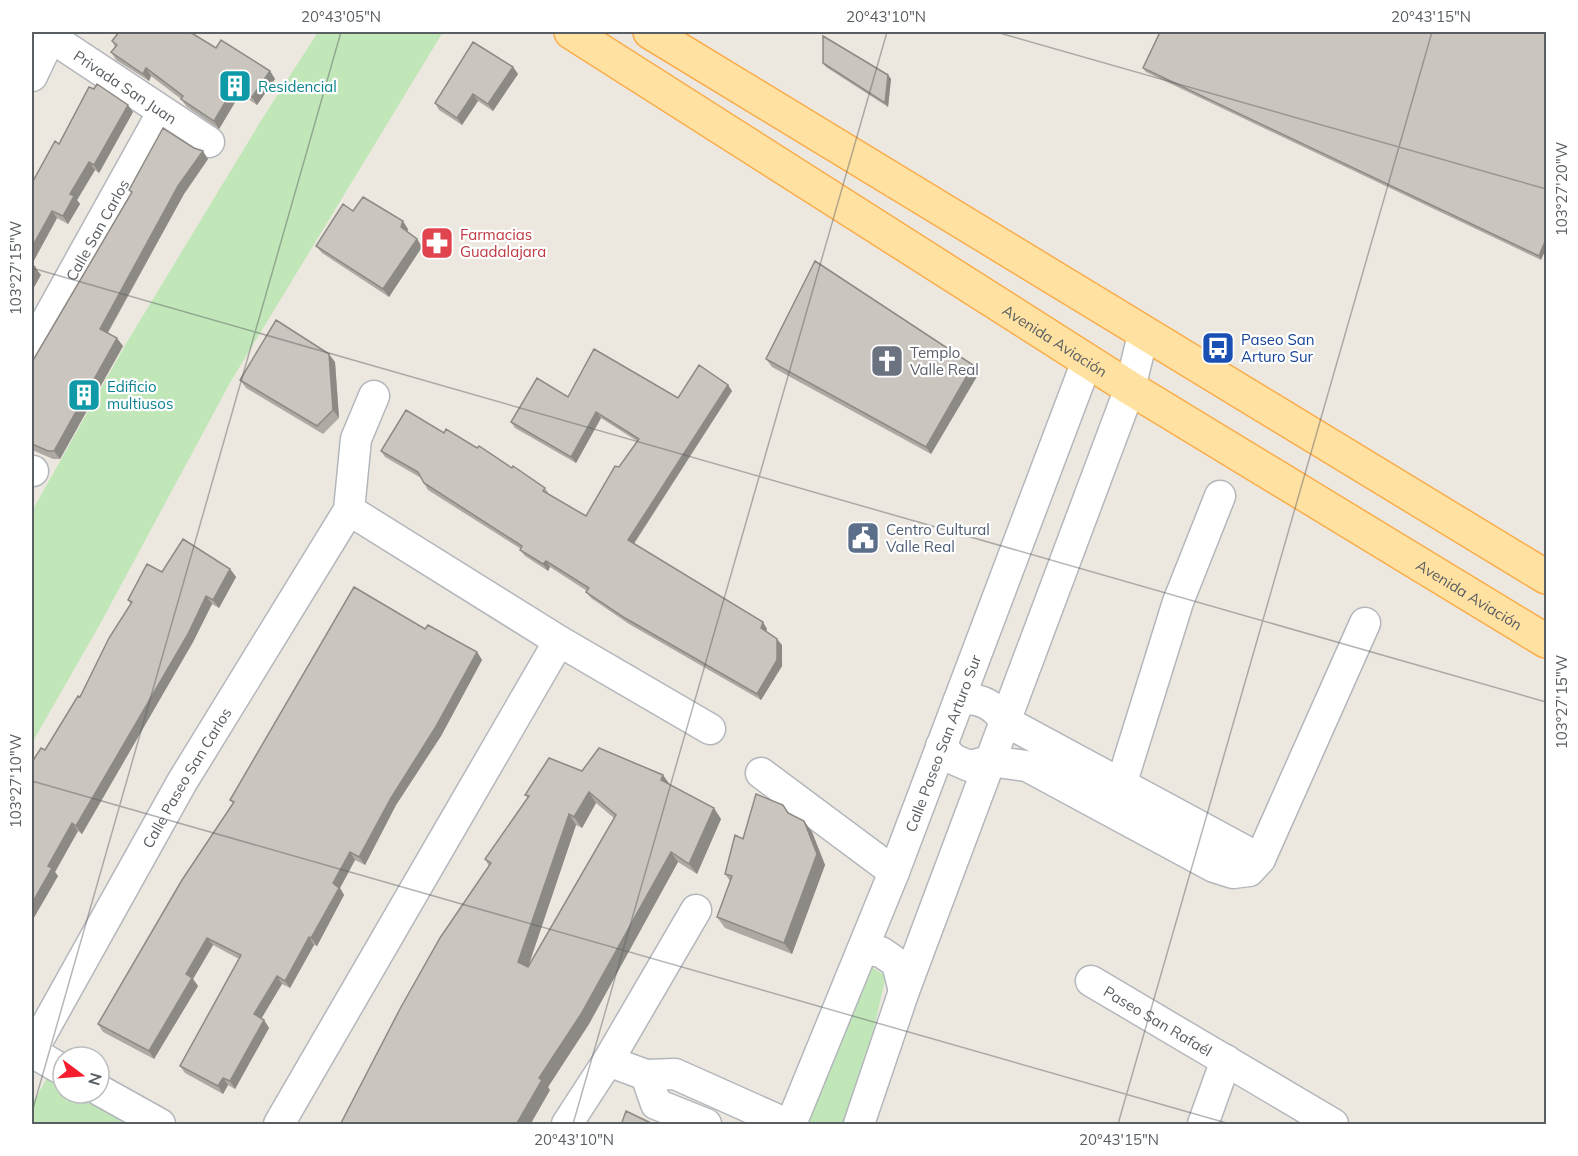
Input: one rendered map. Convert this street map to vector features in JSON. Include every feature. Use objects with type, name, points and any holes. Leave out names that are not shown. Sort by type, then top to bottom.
[{"type":"main road","name":"Avenida Aviación","points":[[570,32],[1130,388],[1546,641]]},
{"type":"main road","points":[[651,32],[1546,577]]},
{"type":"street","points":[[32,76],[49,33]]},
{"type":"street","name":"Privada San Juan","points":[[49,33],[162,113],[209,142]]},
{"type":"street","name":"Calle San Carlos","points":[[32,347],[162,113]]},
{"type":"street","points":[[859,1125],[904,991],[1130,388],[1144,331]]},
{"type":"street","name":"Calle Paseo San Arturo Sur","points":[[791,1125],[894,872],[1087,361]]},
{"type":"street","name":"Calle Paseo San Carlos","points":[[32,1052],[182,782],[349,510],[356,439],[374,396]]},
{"type":"street","points":[[1115,797],[1178,602],[1220,496]]},
{"type":"street","points":[[1035,500],[1082,517]]},
{"type":"street","points":[[349,510],[559,641],[710,729]]},
{"type":"street","points":[[958,700],[972,698],[997,710],[1005,721],[1214,867],[1233,873],[1249,871],[1260,859],[1365,623]]},
{"type":"street","points":[[279,1125],[559,641]]},
{"type":"street","points":[[941,746],[953,759],[969,766],[990,761],[1027,766],[1115,797]]},
{"type":"street","points":[[760,773],[894,872]]},
{"type":"street","points":[[567,1125],[608,1061],[696,910]]},
{"type":"street","points":[[863,949],[880,951],[897,963],[904,991]]},
{"type":"street","name":"Paseo San Rafaél","points":[[1091,981],[1334,1125]]},
{"type":"street","points":[[32,1052],[51,1063]]},
{"type":"street","points":[[1203,1125],[1226,1060]]},
{"type":"street","points":[[608,1061],[646,1075],[675,1074],[787,1125]]},
{"type":"street","points":[[646,1075],[656,1104],[706,1125]]},
{"type":"street","points":[[111,1097],[160,1125]]},
{"type":"green space","points":[[318,32],[443,32],[231,381],[99,626],[32,743],[32,511],[127,342],[262,119]]},
{"type":"green space","points":[[863,962],[886,976],[852,1124],[797,1124]]},
{"type":"green space","points":[[48,1076],[51,1077],[51,1105],[106,1105],[143,1124],[32,1124],[32,1105]]},
{"type":"building","points":[[119,32],[190,32],[216,48],[221,40],[270,71],[252,97],[235,86],[214,121],[181,99],[183,96],[146,68],[143,74],[111,52],[117,45],[112,41]]},
{"type":"building","points":[[1160,32],[1546,32],[1546,239],[1539,256],[1143,68]]},
{"type":"building","points":[[823,36],[888,75],[885,103],[823,63]]},
{"type":"building","points":[[473,42],[513,67],[488,104],[473,94],[457,118],[435,103]]},
{"type":"building","points":[[97,84],[128,105],[94,165],[89,162],[70,194],[74,196],[63,216],[52,211],[32,247],[32,183],[55,141],[59,144],[89,87],[94,89]]},
{"type":"building","points":[[163,128],[194,148],[203,151],[178,186],[100,329],[117,338],[54,451],[48,451],[32,444],[32,362],[132,192],[129,190]]},
{"type":"building","points":[[363,197],[403,221],[401,227],[417,239],[383,289],[316,246],[343,204],[353,211]]},
{"type":"building","points":[[815,261],[973,365],[926,447],[766,359]]},
{"type":"building","points":[[276,320],[329,354],[333,410],[317,426],[240,380]]},
{"type":"building","points":[[594,349],[678,398],[699,365],[728,385],[628,540],[763,622],[761,628],[777,639],[777,660],[757,694],[625,618],[586,592],[589,588],[546,561],[543,564],[520,550],[522,546],[424,483],[418,472],[381,451],[406,410],[444,433],[446,429],[477,448],[479,446],[512,468],[513,466],[545,488],[543,491],[586,516],[615,466],[619,467],[639,439],[596,412],[571,457],[511,422],[537,378],[568,397]]},
{"type":"building","points":[[183,539],[230,569],[213,600],[206,596],[188,634],[76,826],[72,823],[48,866],[52,868],[32,903],[32,762],[41,748],[45,750],[78,696],[80,697],[109,638],[132,602],[128,600],[147,564],[162,572]]},
{"type":"building","points":[[354,587],[425,629],[428,625],[477,652],[359,857],[350,852],[333,883],[339,888],[285,981],[277,976],[254,1014],[264,1020],[230,1081],[223,1078],[218,1086],[180,1066],[241,955],[207,938],[186,974],[192,978],[149,1051],[98,1024],[182,880],[234,802],[230,800]]},
{"type":"building","points":[[599,748],[663,775],[661,780],[714,808],[689,864],[671,852],[581,1014],[539,1078],[542,1080],[516,1125],[340,1125],[401,1007],[440,938],[491,863],[485,859],[529,796],[525,795],[549,758],[582,771]],"holes":[[[589,792],[616,815],[528,967],[518,962],[569,814],[574,817]]]},
{"type":"building","points":[[756,794],[783,805],[788,813],[804,821],[817,854],[784,943],[717,917],[732,876],[725,874],[735,835],[743,839]]},
{"type":"building","points":[[626,1111],[655,1125],[621,1125]]},
{"type":"place","name":"Residencial","points":[[235,86]]},
{"type":"place","name":"Farmacias Guadalajara","points":[[437,243]]},
{"type":"place","name":"Paseo San Arturo Sur","points":[[1218,348]]},
{"type":"place","name":"Templo Valle Real","points":[[887,361]]},
{"type":"place","name":"Edificio multiusos","points":[[84,395]]},
{"type":"place","name":"Centro Cultural Valle Real","points":[[863,538]]}]
